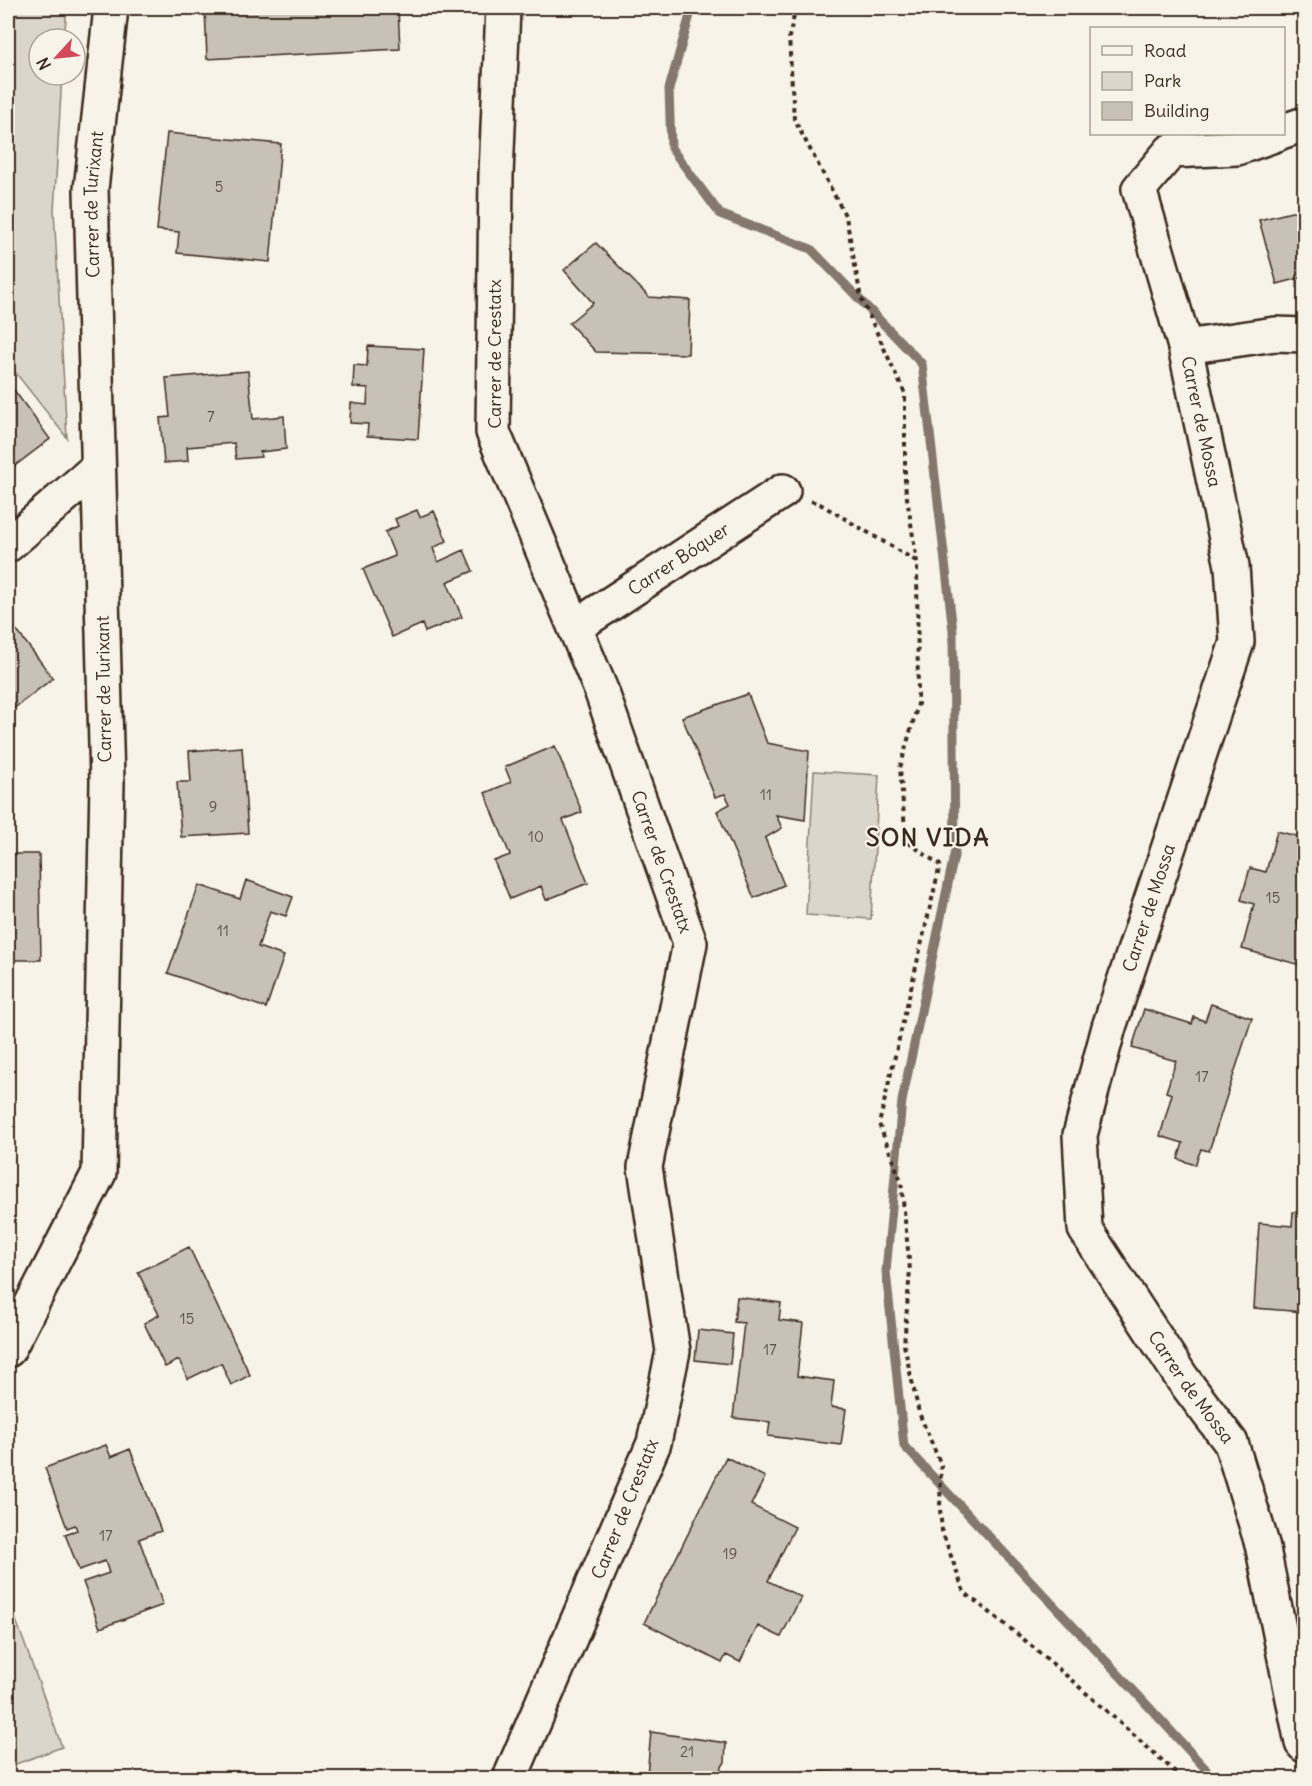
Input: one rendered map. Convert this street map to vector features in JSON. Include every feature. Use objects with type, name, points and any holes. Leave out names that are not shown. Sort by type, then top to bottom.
[{"type":"street","name":"Carrer de Turixant","points":[[8,1350],[99,1173],[107,782],[91,189],[111,8]]},
{"type":"street","name":"Carrer de Crestatx","points":[[503,8],[496,175],[493,432],[602,690],[690,943],[645,1167],[673,1351],[654,1443],[510,1779]]},
{"type":"street","points":[[1285,131],[1305,124]]},
{"type":"street","name":"Carrer de Mossa","points":[[1274,135],[1238,148],[1171,151],[1139,189],[1185,347],[1232,566],[1237,642],[1109,1028],[1080,1135],[1085,1229],[1182,1378],[1231,1443],[1262,1544],[1302,1743],[1305,1745]]},
{"type":"street","points":[[1185,347],[1275,334],[1305,335]]},
{"type":"street","points":[[8,545],[98,467]]},
{"type":"street","name":"Carrer Bóquer","points":[[575,627],[783,491]]},
{"type":"path","points":[[796,8],[789,37],[794,119],[846,216],[861,298],[905,394],[905,485],[917,562],[918,704],[900,768],[906,841],[940,865],[879,1124],[901,1182],[910,1270],[904,1345],[919,1413],[940,1464],[942,1531],[964,1592],[1021,1636],[1128,1728],[1182,1779]]},
{"type":"path","points":[[820,504],[917,562]]},
{"type":"green space","points":[[8,8],[67,8],[65,27],[27,27],[27,87],[61,87],[54,211],[67,438],[8,363]]},
{"type":"green space","points":[[814,771],[879,775],[871,919],[806,915]]},
{"type":"green space","points":[[8,1598],[62,1747],[8,1767]]},
{"type":"building","points":[[205,8],[398,8],[400,49],[207,59]]},
{"type":"building","points":[[167,133],[281,144],[270,262],[177,253],[179,232],[157,230]]},
{"type":"building","points":[[1304,209],[1304,277],[1277,284],[1259,220]]},
{"type":"building","points":[[596,243],[649,297],[690,300],[688,354],[596,352],[569,323],[593,303],[564,270]]},
{"type":"building","points":[[368,346],[424,349],[418,439],[367,436],[368,424],[350,423],[351,403],[367,405],[368,388],[353,387],[354,365],[367,366]]},
{"type":"building","points":[[248,371],[253,419],[284,416],[286,449],[260,452],[261,457],[236,459],[234,443],[187,447],[188,461],[164,463],[160,418],[170,417],[166,378]]},
{"type":"building","points":[[8,382],[50,439],[8,471]]},
{"type":"building","points":[[417,510],[420,517],[434,511],[447,541],[433,548],[438,562],[464,550],[473,571],[447,582],[462,617],[425,632],[422,624],[392,637],[363,569],[395,556],[385,532],[398,526],[395,519]]},
{"type":"building","points":[[14,627],[53,678],[8,713],[8,631]]},
{"type":"building","points":[[748,694],[767,743],[809,751],[805,820],[776,815],[782,828],[765,838],[784,885],[754,898],[717,811],[730,804],[725,794],[715,797],[682,717]]},
{"type":"building","points":[[555,746],[582,812],[563,820],[588,883],[546,900],[541,886],[510,899],[494,861],[510,855],[485,793],[511,782],[505,767]]},
{"type":"building","points":[[242,747],[248,833],[181,837],[177,782],[191,782],[189,751]]},
{"type":"building","points":[[1277,831],[1304,838],[1304,895],[1297,923],[1304,925],[1304,966],[1242,949],[1254,904],[1241,900],[1250,868],[1266,872]]},
{"type":"building","points":[[8,854],[39,854],[41,960],[8,960]]},
{"type":"building","points":[[246,880],[293,897],[286,916],[270,911],[258,947],[284,956],[266,1008],[168,973],[199,885],[240,899]]},
{"type":"building","points":[[1211,1004],[1252,1018],[1209,1151],[1201,1149],[1195,1165],[1178,1159],[1183,1143],[1160,1136],[1172,1094],[1166,1092],[1176,1061],[1132,1048],[1144,1009],[1192,1024],[1194,1017],[1205,1021]]},
{"type":"building","points":[[1293,1212],[1304,1212],[1304,1312],[1254,1308],[1259,1223],[1292,1226]]},
{"type":"building","points":[[189,1247],[250,1375],[231,1385],[221,1363],[188,1379],[179,1360],[165,1367],[144,1323],[159,1315],[138,1272]]},
{"type":"building","points":[[737,1297],[781,1303],[779,1320],[803,1323],[797,1376],[834,1381],[831,1407],[846,1409],[841,1445],[768,1436],[770,1422],[733,1418],[744,1323],[734,1322]]},
{"type":"building","points":[[698,1330],[733,1334],[730,1364],[695,1360]]},
{"type":"building","points":[[106,1445],[111,1457],[130,1449],[161,1531],[139,1539],[163,1605],[100,1628],[83,1582],[109,1573],[105,1561],[79,1570],[65,1534],[77,1530],[75,1525],[67,1528],[45,1468]]},
{"type":"building","points":[[726,1457],[765,1477],[751,1505],[795,1527],[768,1581],[801,1597],[781,1637],[758,1626],[740,1662],[726,1655],[722,1663],[644,1623]]},
{"type":"building","points":[[651,1732],[726,1743],[725,1762],[715,1778],[601,1778],[602,1771],[647,1775]]},
{"type":"building","points":[[803,1771],[876,1775],[876,1778],[802,1778]]},
{"type":"waterway","points":[[692,8],[669,89],[671,148],[720,214],[811,249],[922,364],[953,631],[955,851],[902,1101],[886,1271],[904,1446],[1214,1778]]},
{"type":"district","name":"SON VIDA","points":[[928,838]]}]
